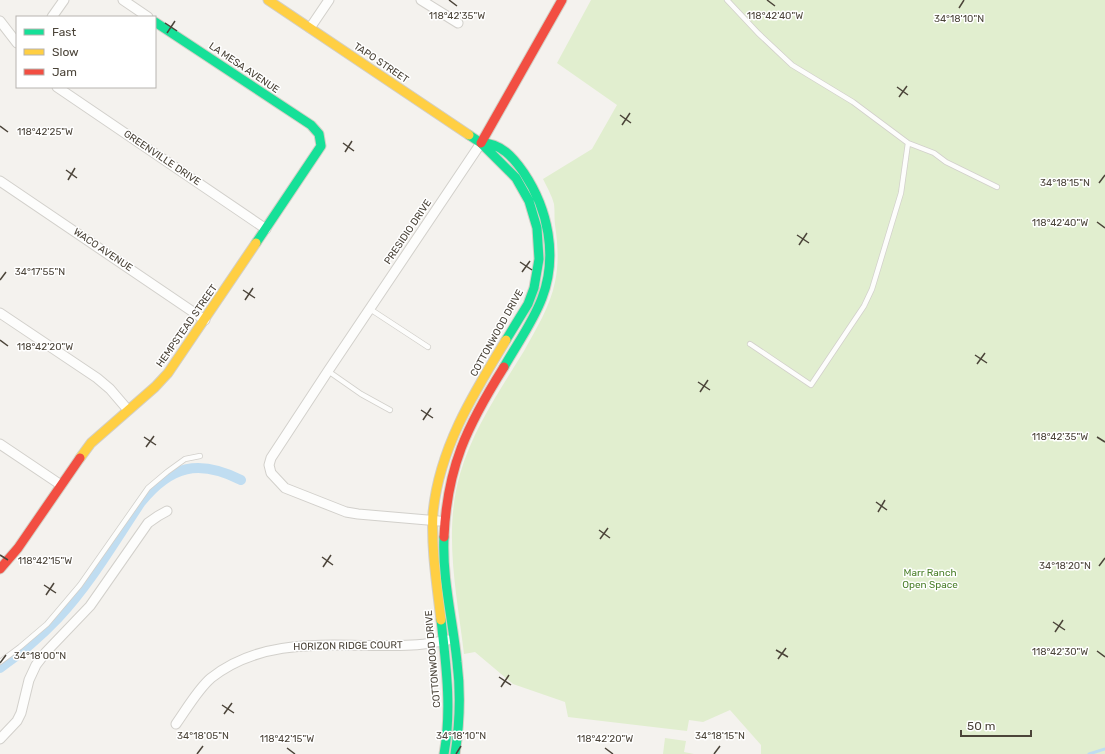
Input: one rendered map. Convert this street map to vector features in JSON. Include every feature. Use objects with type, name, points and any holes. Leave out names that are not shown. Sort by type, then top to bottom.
[{"type":"street","points":[[53,16],[64,0]]},
{"type":"street","points":[[123,0],[147,16]]},
{"type":"street","name":"TAPO STREET","points":[[268,0],[482,143]]},
{"type":"street","points":[[310,28],[329,0]]},
{"type":"street","points":[[421,0],[458,23]]},
{"type":"street","name":"PRESIDIO DRIVE","points":[[433,521],[346,512],[285,488],[271,473],[269,465],[271,458],[328,370],[482,143],[562,0]]},
{"type":"street","points":[[0,21],[16,42]]},
{"type":"street","name":"LA MESA AVENUE","points":[[156,23],[311,125],[319,134]]},
{"type":"street","name":"GREENVILLE DRIVE","points":[[58,88],[266,229]]},
{"type":"street","name":"HEMPSTEAD STREET","points":[[0,569],[18,548],[91,443],[155,387],[168,373],[318,152],[321,146],[319,134]]},
{"type":"street","points":[[455,754],[460,724],[459,675],[445,559],[445,521],[452,474],[463,442],[473,420],[536,312],[544,295],[550,262],[550,246],[545,217],[540,200],[532,184],[515,162],[502,149],[494,144],[482,143]]},
{"type":"street","name":"COTTONWOOD DRIVE","points":[[444,754],[448,726],[449,692],[434,549],[433,521],[435,496],[453,435],[463,414],[531,296],[538,273],[539,244],[533,212],[516,178],[497,159],[488,153],[482,143]]},
{"type":"street","name":"WACO AVENUE","points":[[0,181],[205,320]]},
{"type":"street","points":[[0,313],[96,378],[110,389],[128,410]]},
{"type":"street","points":[[0,444],[61,485]]},
{"type":"street","points":[[0,739],[19,717],[29,680],[46,652],[90,606],[148,523],[167,512]]},
{"type":"street","points":[[433,521],[445,521]]},
{"type":"street","name":"HORIZON RIDGE COURT","points":[[176,724],[202,688],[212,677],[257,653],[282,647],[308,645],[411,645],[454,639]]},
{"type":"lane","points":[[727,0],[758,33],[792,65],[853,102],[908,143],[934,154],[946,162],[997,186]]},
{"type":"lane","points":[[750,344],[811,385],[868,298],[901,193],[908,143]]},
{"type":"lane","points":[[370,309],[428,347]]},
{"type":"lane","points":[[328,370],[361,394],[390,410]]},
{"type":"lane","points":[[0,662],[47,624],[80,585],[148,488],[185,459],[200,456]]},
{"type":"green space","name":"Marr Ranch Open Space","points":[[591,0],[1105,0],[1105,754],[761,754],[761,745],[730,710],[703,722],[689,720],[687,731],[568,717],[565,702],[513,684],[475,652],[464,654],[455,586],[452,541],[452,519],[460,474],[472,441],[497,395],[538,326],[553,291],[558,261],[554,204],[543,179],[592,149],[617,105],[557,63]]},
{"type":"green space","points":[[665,738],[686,741],[684,752],[694,754],[663,754]]},
{"type":"waterway","points":[[0,668],[23,651],[70,605],[102,562],[141,502],[163,480],[186,469],[199,468],[212,469],[226,473],[241,480]]},
{"type":"waterway","points":[[1089,754],[1105,749]]},
{"type":"traffic: fast","points":[[156,23],[311,125],[319,134],[321,146],[256,243]]},
{"type":"traffic: fast","points":[[469,135],[481,143],[516,178],[529,201],[537,228],[539,259],[534,288],[528,304],[506,340]]},
{"type":"traffic: fast","points":[[481,143],[495,145],[506,152],[524,173],[539,202],[548,233],[550,249],[547,282],[542,298],[504,367]]},
{"type":"traffic: fast","points":[[444,537],[446,584],[459,685],[459,719],[455,754]]},
{"type":"traffic: fast","points":[[441,620],[448,704],[448,721],[444,754]]},
{"type":"traffic: slow","points":[[268,0],[469,135]]},
{"type":"traffic: slow","points":[[80,458],[91,443],[155,387],[168,373],[256,243]]},
{"type":"traffic: slow","points":[[441,620],[435,567],[433,513],[442,467],[459,423],[506,340]]},
{"type":"traffic: jam","points":[[481,143],[562,0]]},
{"type":"traffic: jam","points":[[444,537],[449,489],[461,448],[479,409],[504,367]]},
{"type":"traffic: jam","points":[[0,569],[18,548],[80,458]]}]
